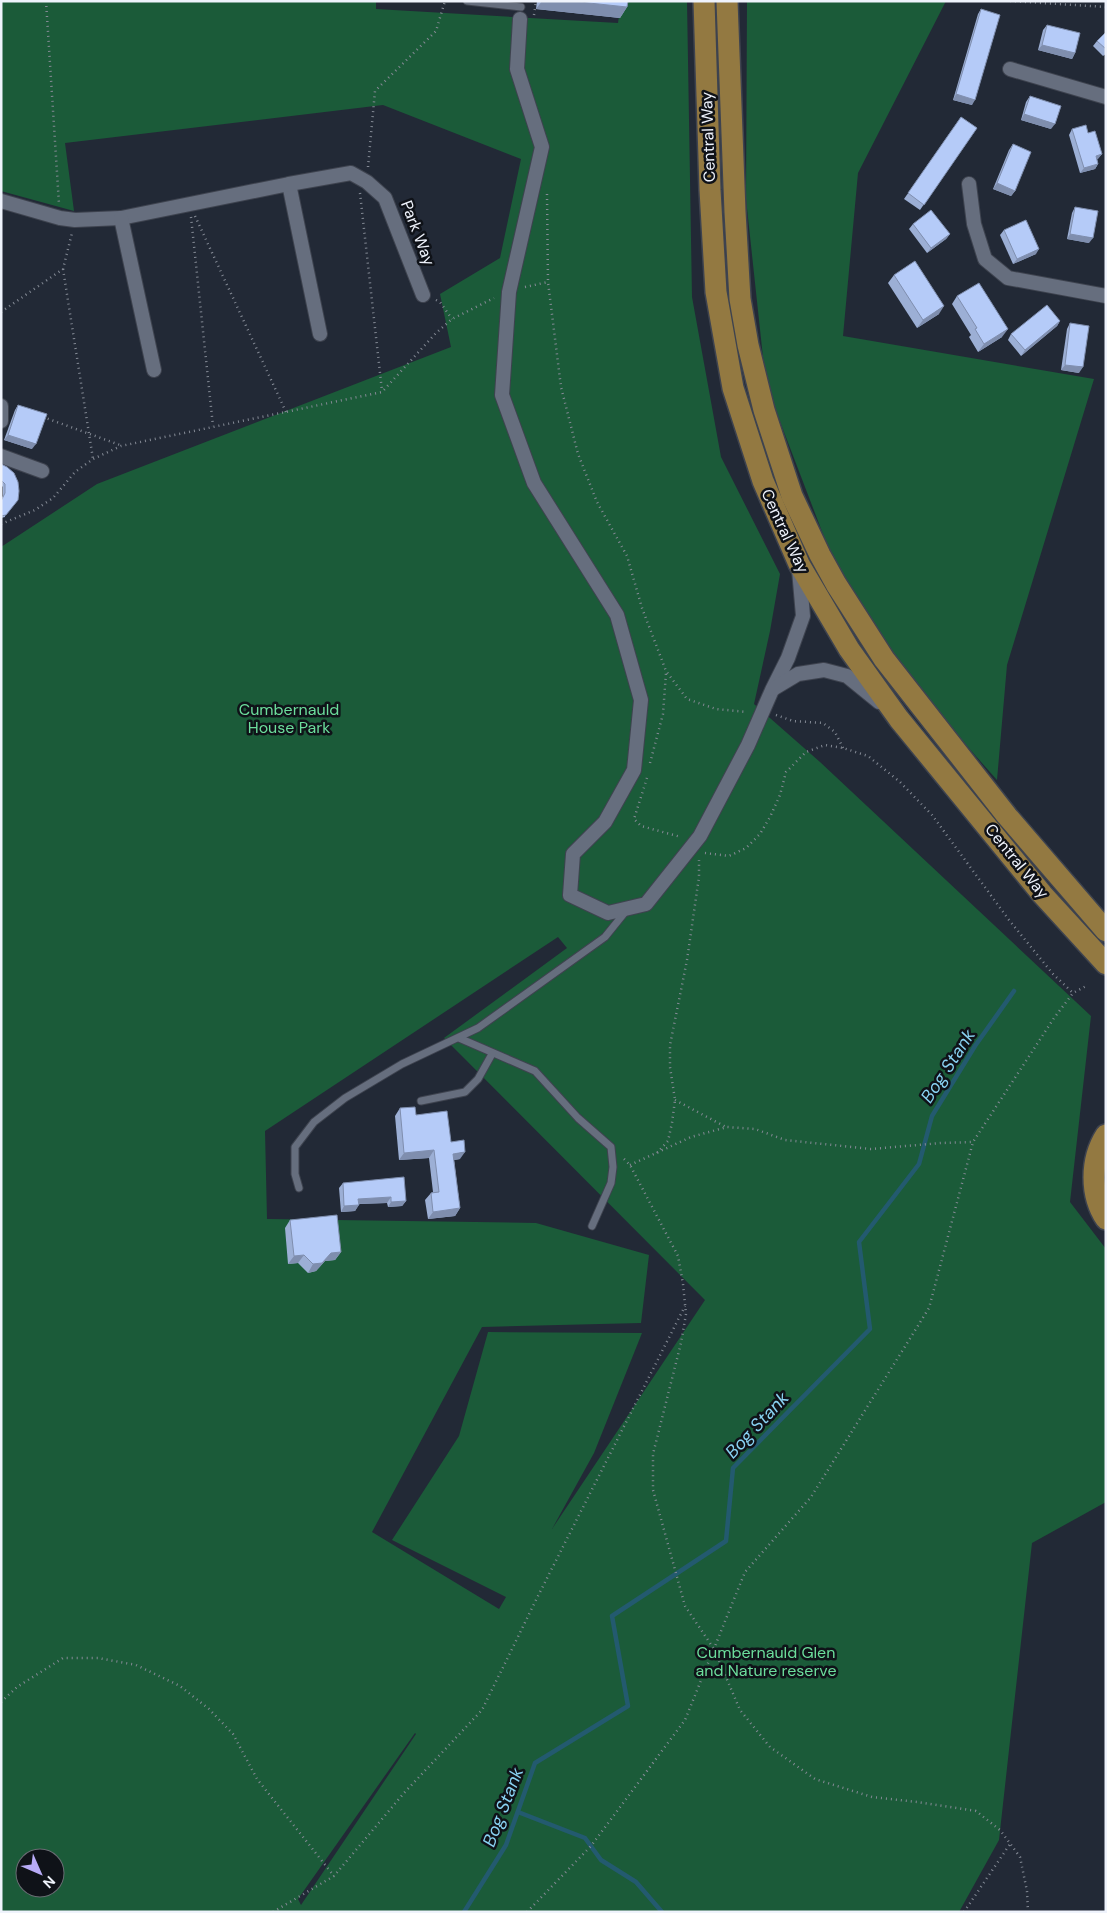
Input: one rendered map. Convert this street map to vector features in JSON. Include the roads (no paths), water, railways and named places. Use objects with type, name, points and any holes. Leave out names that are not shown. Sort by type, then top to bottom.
[{"type":"main road","name":"Central Way","points":[[704,1],[714,264],[725,349],[733,388],[757,465],[799,564],[849,649],[899,719],[1042,894],[1106,964]]},
{"type":"main road","name":"Central Way","points":[[727,1],[740,299],[748,345],[764,410],[792,496],[836,584],[884,659],[1007,816],[1106,931]]},
{"type":"main road","points":[[1042,894],[1097,983]]},
{"type":"main road","points":[[1106,1135],[1098,1151],[1094,1170],[1098,1203],[1106,1219]]},
{"type":"street","points":[[524,12],[517,69],[542,147],[509,292],[502,395],[534,483],[617,615],[641,700],[634,770],[605,822],[573,854],[570,894],[608,913],[646,904],[697,841],[748,745],[788,658],[803,616],[799,564]]},
{"type":"street","points":[[1010,69],[1106,97]]},
{"type":"street","name":"Park Way","points":[[1,201],[60,218],[75,220],[122,218],[190,203],[350,173],[367,182],[385,198],[423,295]]},
{"type":"street","points":[[289,184],[320,334]]},
{"type":"street","points":[[969,184],[974,224],[985,259],[1008,278],[1106,296]]},
{"type":"street","points":[[122,218],[154,370]]},
{"type":"street","points":[[1,406],[1,421]]},
{"type":"street","points":[[1,456],[42,471]]},
{"type":"street","points":[[772,690],[798,674],[824,670],[847,676],[899,719]]},
{"type":"lane","points":[[468,1],[524,12]]},
{"type":"lane","points":[[299,1188],[295,1174],[295,1147],[314,1122],[346,1098],[402,1064],[478,1028],[604,937],[628,908]]},
{"type":"lane","points":[[459,1038],[492,1054],[535,1071],[578,1118],[611,1147],[613,1167],[611,1183],[592,1226]]},
{"type":"lane","points":[[421,1101],[465,1092],[478,1079],[492,1054]]},
{"type":"waterway","name":"Bog Stank","points":[[464,1912],[506,1845],[535,1763],[628,1706],[612,1616],[726,1541],[733,1468],[870,1329],[859,1242],[919,1164],[932,1116],[975,1046],[1014,991]]},
{"type":"waterway","points":[[518,1812],[585,1838],[601,1860],[636,1882],[662,1912]]},
{"type":"park label","name":"Cumbernauld House Park","points":[[289,718]]},
{"type":"park label","name":"Cumbernauld Glen and Nature reserve","points":[[766,1661]]}]
